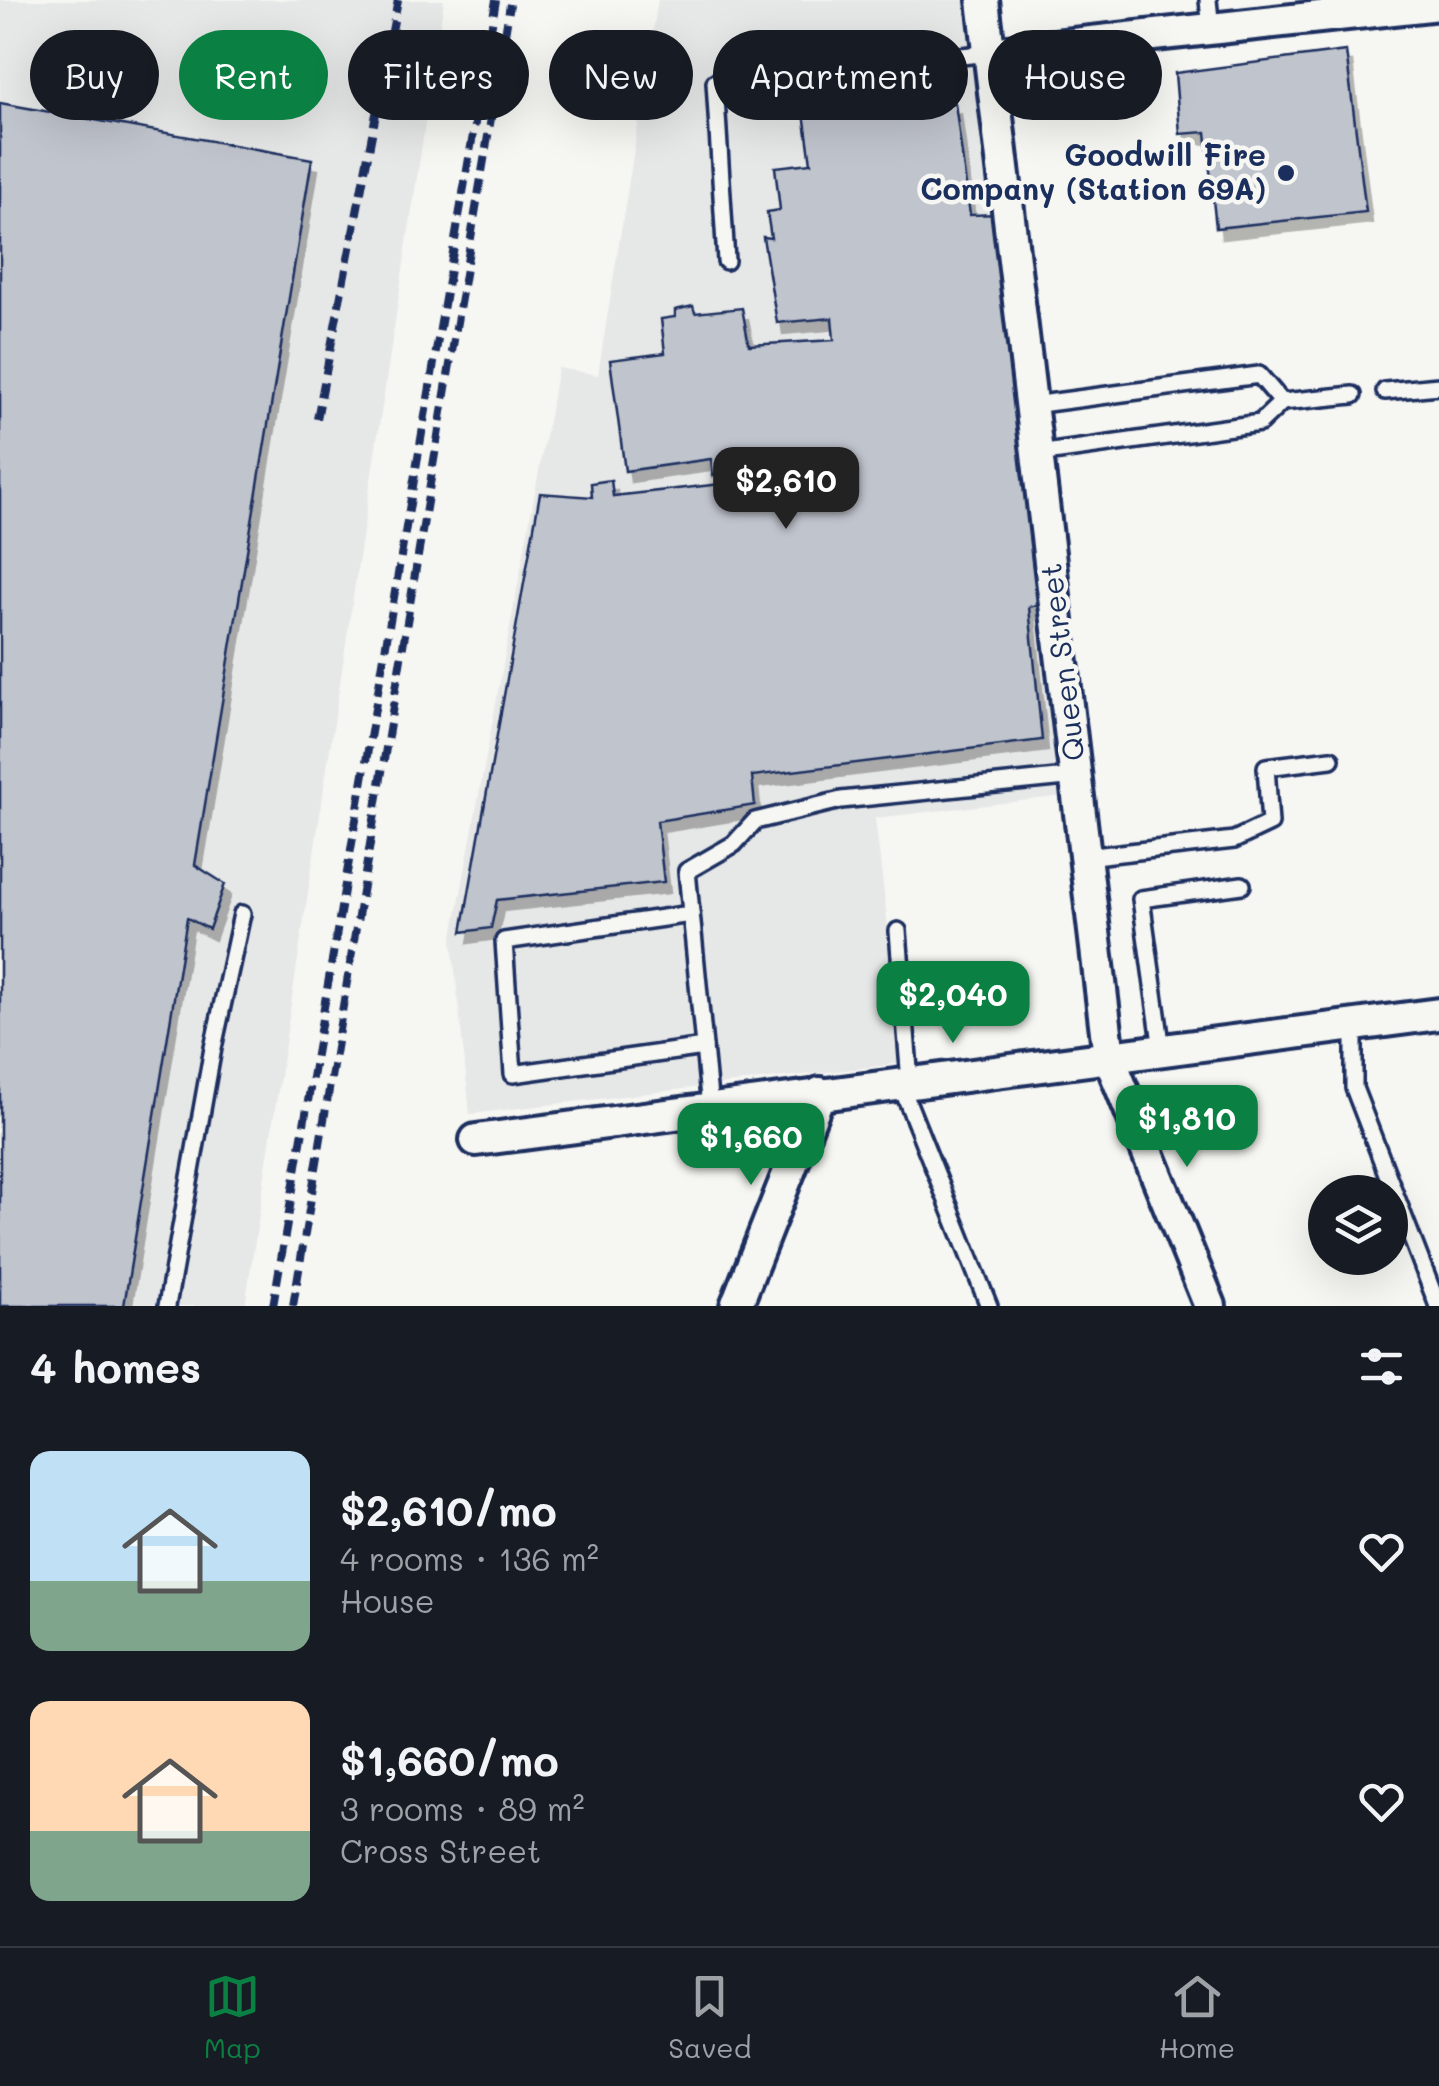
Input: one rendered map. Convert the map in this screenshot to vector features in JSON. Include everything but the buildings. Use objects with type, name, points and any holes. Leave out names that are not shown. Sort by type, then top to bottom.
[{"type":"street","name":"Queen Street","points":[[983,0],[988,38]]},
{"type":"street","points":[[1120,30],[1210,14],[1439,4]]},
{"type":"street","name":"Queen Street","points":[[998,120],[1110,1057],[1210,1306]]},
{"type":"street","points":[[476,1140],[1439,1014]]},
{"type":"street","points":[[743,1301],[820,1093]]},
{"type":"lane","points":[[726,261],[715,82],[988,53]]},
{"type":"lane","points":[[1032,405],[1259,375],[1282,402]]},
{"type":"lane","points":[[1385,391],[1439,386]]},
{"type":"lane","points":[[1038,454],[1260,422],[1282,402],[1352,395]]},
{"type":"lane","points":[[1085,857],[1234,840],[1270,823],[1266,767],[1331,759]]},
{"type":"lane","points":[[710,1108],[687,871],[734,844],[756,821],[841,800],[1076,776]]},
{"type":"lane","points":[[1162,1050],[1141,899],[1242,885]]},
{"type":"lane","points":[[167,1306],[242,914]]},
{"type":"lane","points":[[691,914],[504,941],[513,1074],[704,1047]]},
{"type":"lane","points":[[898,931],[905,1082],[990,1306]]},
{"type":"lane","points":[[1354,1025],[1354,1088],[1438,1306]]},
{"type":"shaded area","points":[[0,0],[444,0],[439,30],[348,30],[348,120],[426,120],[245,1306],[0,1306]]},
{"type":"shaded area","points":[[658,0],[969,0],[1063,796],[875,818],[904,1063],[470,1114],[452,941],[558,368],[598,375],[639,120],[693,120],[693,30],[653,30]]},
{"type":"railway","points":[[317,419],[398,0]]},
{"type":"railway","points":[[273,1306],[496,0]]},
{"type":"railway","points":[[293,1306],[510,4]]},
{"type":"place","name":"Goodwill Fire Company (Station 69A)","points":[[1286,173]]}]
